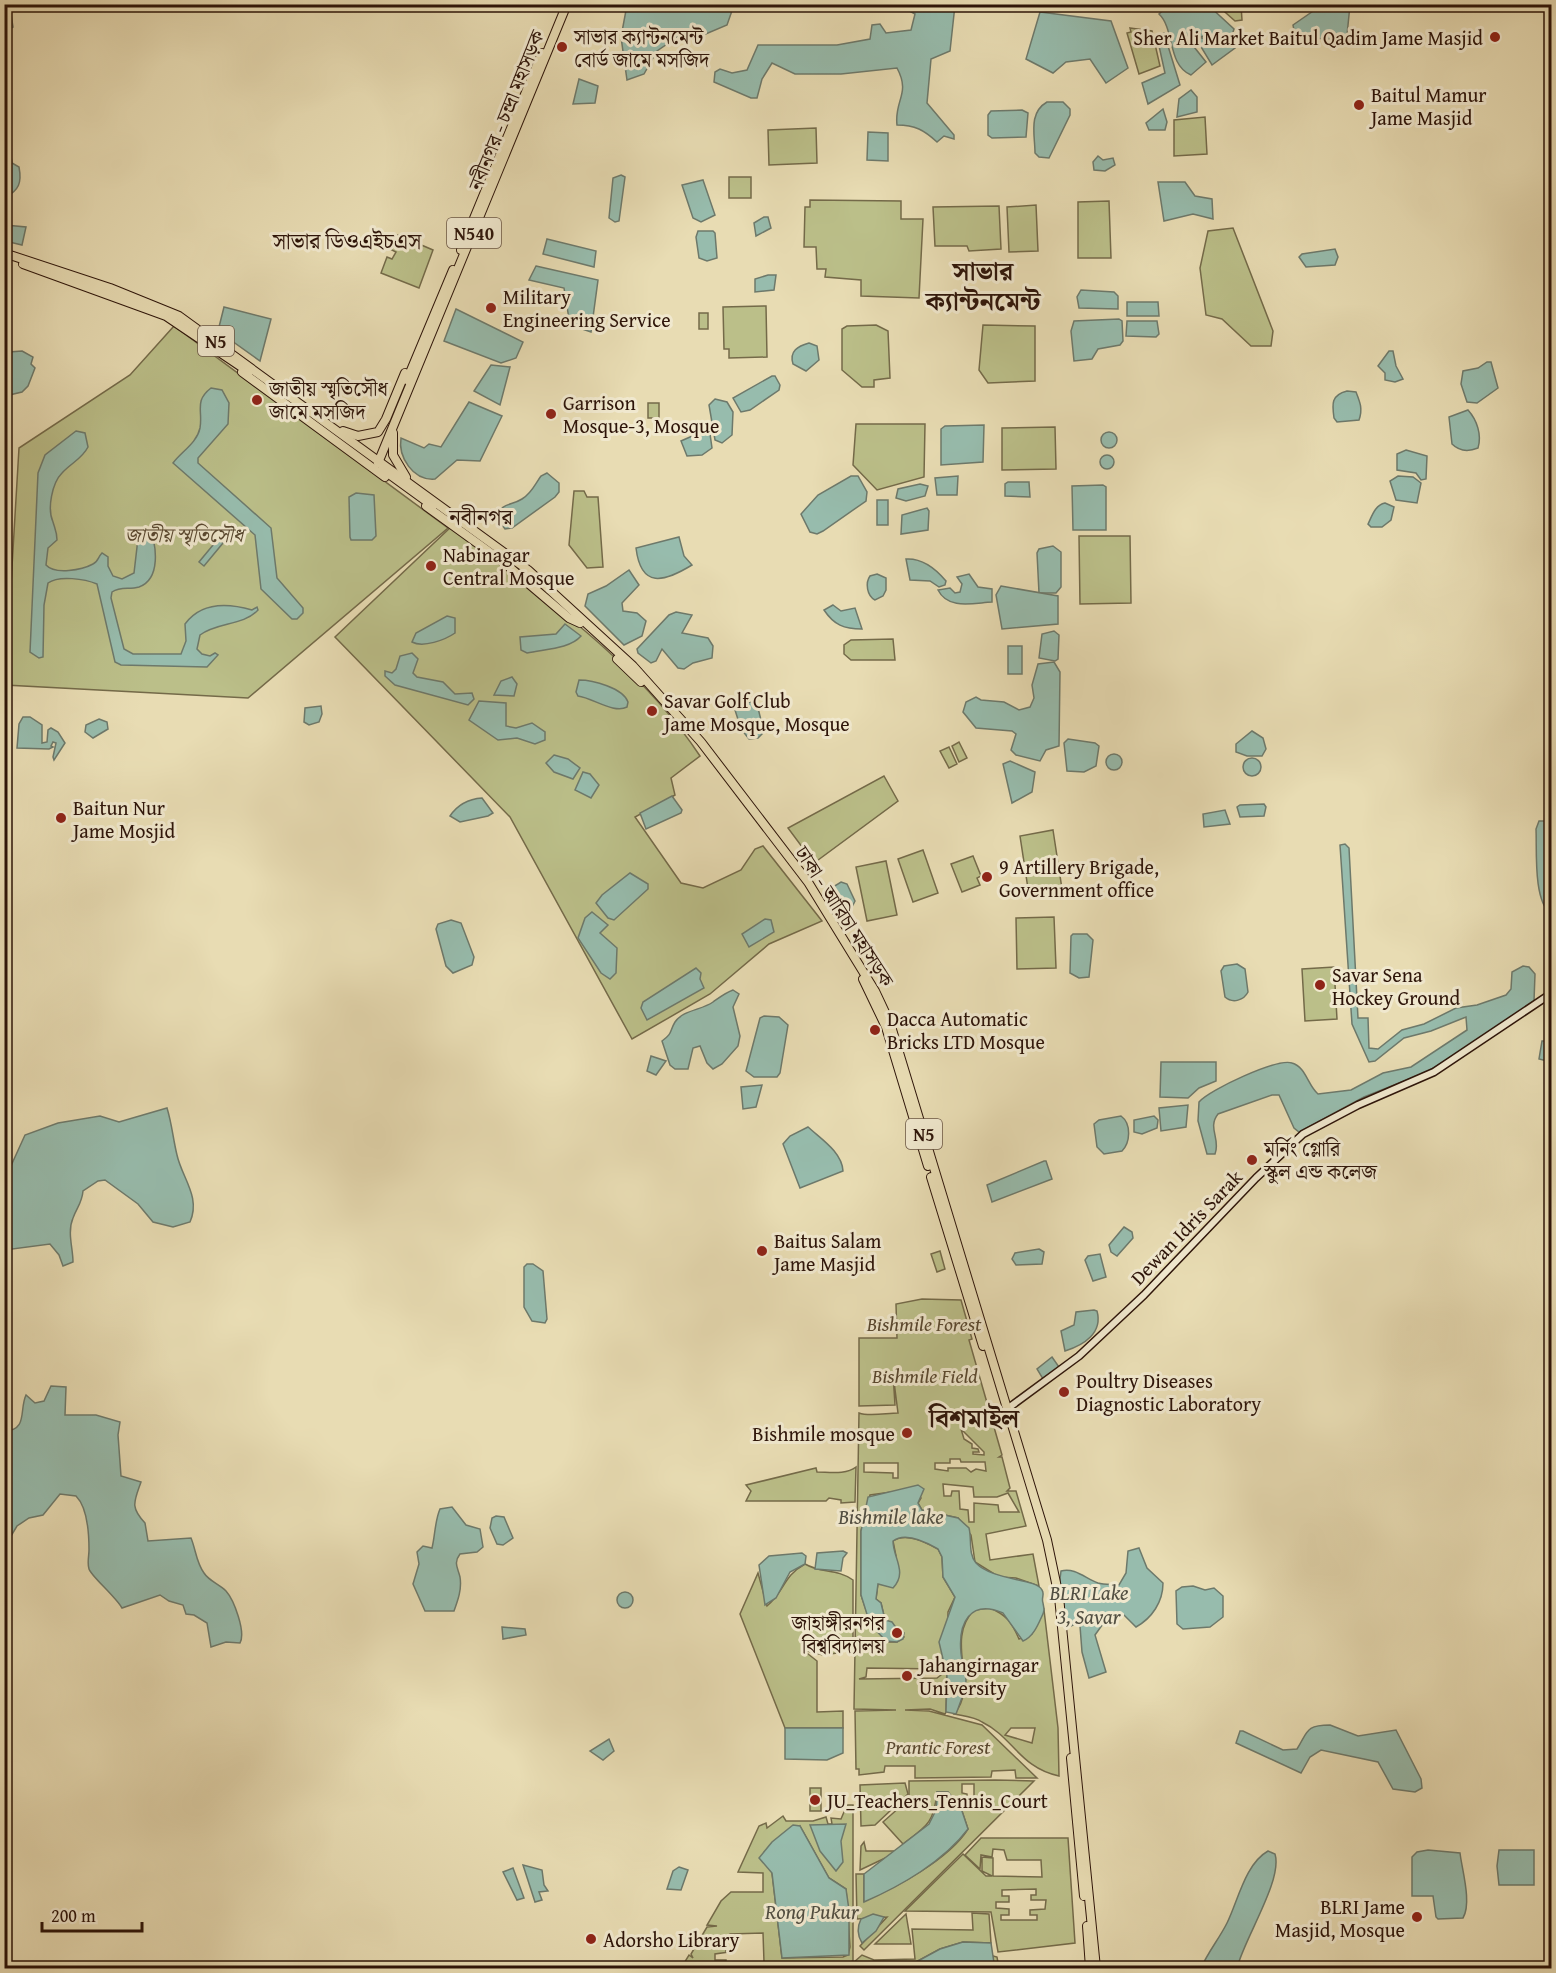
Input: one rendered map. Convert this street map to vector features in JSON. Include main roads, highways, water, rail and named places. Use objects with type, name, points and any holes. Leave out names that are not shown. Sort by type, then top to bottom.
[{"type":"highway","name":"নবীনগর - চন্দ্রা মহাসড়ক","points":[[416,367],[562,4]]},
{"type":"highway","name":"নবীনগর - চন্দ্রা মহাসড়ক","points":[[376,459],[567,4]]},
{"type":"highway","name":"ঢাকা - আরিচা মহাসড়ক","points":[[4,253],[81,278],[179,316],[528,570],[623,661],[701,742],[779,843],[835,922],[876,991],[901,1057],[1047,1540],[1059,1597],[1096,1968]]},
{"type":"highway","name":"N5","points":[[4,258],[156,311],[183,325],[376,459],[495,550],[623,661]]},
{"type":"highway","points":[[237,363],[248,376],[454,526],[569,618],[580,623]]},
{"type":"highway","points":[[318,417],[353,435],[378,432],[387,418],[405,373],[416,367],[418,379],[392,442],[394,460],[410,482]]},
{"type":"highway","name":"ঢাকা - আরিচা মহাসড়ক","points":[[623,661],[682,725],[789,862],[848,951],[886,1027],[1041,1536],[1054,1593],[1081,1851],[1090,1968]]},
{"type":"main road","name":"Dewan Idris Sarak","points":[[1007,1408],[1079,1356],[1161,1278],[1256,1178],[1303,1134],[1358,1105],[1434,1072],[1551,993]]},
{"type":"water","points":[[627,4],[734,5],[727,25],[701,36],[679,36],[657,51],[644,74],[627,80],[621,37]]},
{"type":"water","points":[[1170,4],[1208,5],[1234,29],[1231,38],[1225,39],[1188,35],[1187,38],[1206,62],[1191,75],[1178,63],[1167,28],[1159,14]]},
{"type":"water","points":[[903,5],[955,5],[950,51],[931,59],[927,103],[954,135],[954,139],[944,136],[937,142],[919,129],[897,125],[902,84],[897,68],[841,74],[795,74],[772,63],[762,79],[757,98],[751,98],[714,82],[715,72],[720,69],[732,73],[747,70],[758,45],[837,45],[870,39],[872,25],[880,24],[886,33],[911,30],[915,14]]},
{"type":"water","points":[[1322,5],[1350,5],[1347,35],[1320,38],[1305,36],[1294,30],[1293,25]]},
{"type":"water","points":[[5,8],[10,8],[13,27],[8,30],[5,30]]},
{"type":"water","points":[[1040,12],[1111,21],[1128,68],[1106,83],[1090,59],[1066,62],[1053,73],[1026,59]]},
{"type":"water","points":[[1164,33],[1180,85],[1148,104],[1142,83],[1165,73],[1157,37]]},
{"type":"water","points":[[1195,37],[1231,42],[1235,48],[1212,65]]},
{"type":"water","points":[[579,79],[598,86],[595,103],[573,104]]},
{"type":"water","points":[[1191,90],[1197,97],[1197,112],[1177,117],[1179,99]]},
{"type":"water","points":[[1047,102],[1063,102],[1070,109],[1070,115],[1049,158],[1039,157],[1035,153],[1034,132],[1037,112]]},
{"type":"water","points":[[1163,109],[1167,122],[1165,130],[1149,130],[1146,123]]},
{"type":"water","points":[[1022,110],[1028,113],[1026,137],[992,138],[988,135],[988,115],[991,111]]},
{"type":"water","points":[[868,132],[888,133],[888,161],[867,160]]},
{"type":"water","points":[[4,133],[8,135],[12,163],[19,167],[20,177],[14,192],[5,198]]},
{"type":"water","points":[[1098,156],[1103,160],[1113,158],[1115,165],[1105,171],[1094,170],[1093,162]]},
{"type":"water","points":[[621,175],[625,177],[619,221],[615,222],[609,218],[613,178]]},
{"type":"water","points":[[703,180],[715,215],[701,222],[693,218],[682,185]]},
{"type":"water","points":[[1158,182],[1185,182],[1195,196],[1212,199],[1213,219],[1193,214],[1164,221]]},
{"type":"water","points":[[768,217],[771,228],[756,236],[754,223]]},
{"type":"water","points":[[5,225],[26,227],[22,245],[5,241]]},
{"type":"water","points":[[698,231],[715,233],[717,258],[707,261],[699,258],[696,237]]},
{"type":"water","points":[[547,239],[596,251],[594,267],[543,254]]},
{"type":"water","points":[[1335,249],[1338,257],[1335,265],[1306,267],[1299,257],[1302,254]]},
{"type":"water","points":[[536,266],[598,280],[591,332],[570,325],[564,288],[529,280]]},
{"type":"water","points":[[776,275],[774,290],[755,292],[755,279]]},
{"type":"water","points":[[1081,290],[1114,292],[1118,296],[1118,309],[1079,308],[1077,297]]},
{"type":"water","points":[[1127,302],[1158,302],[1159,316],[1127,316]]},
{"type":"water","points":[[224,307],[271,319],[260,361],[218,331]]},
{"type":"water","points":[[456,309],[523,342],[516,358],[501,363],[444,341]]},
{"type":"water","points":[[1119,319],[1122,321],[1123,341],[1120,345],[1098,349],[1092,359],[1074,361],[1071,331],[1074,321]]},
{"type":"water","points":[[1127,321],[1157,321],[1159,334],[1156,337],[1126,336]]},
{"type":"water","points":[[809,343],[817,346],[819,360],[806,371],[793,364],[792,356],[798,348]]},
{"type":"water","points":[[22,351],[33,357],[31,364],[35,368],[28,386],[22,392],[5,396],[5,373],[10,361],[9,352]]},
{"type":"water","points":[[1389,351],[1393,351],[1396,366],[1403,379],[1395,382],[1385,380],[1385,373],[1378,366]]},
{"type":"water","points":[[1491,362],[1498,388],[1477,403],[1467,402],[1461,384],[1463,371],[1478,368]]},
{"type":"water","points":[[491,365],[510,367],[500,405],[474,391]]},
{"type":"water","points":[[775,376],[780,385],[779,390],[750,410],[741,412],[733,398]]},
{"type":"water","points":[[211,388],[222,390],[229,403],[228,424],[198,458],[198,463],[271,528],[277,578],[303,608],[303,613],[297,619],[292,619],[261,589],[255,535],[173,463],[198,433],[201,422],[201,402]]},
{"type":"water","points":[[1347,391],[1356,392],[1361,409],[1359,420],[1337,422],[1334,418],[1334,401],[1338,395]]},
{"type":"water","points":[[715,399],[727,402],[733,412],[732,435],[722,443],[715,440],[709,405]]},
{"type":"water","points":[[469,402],[502,416],[480,461],[457,460],[435,479],[427,479],[414,472],[402,453],[401,438],[424,448],[429,444],[441,447]]},
{"type":"water","points":[[1468,410],[1474,418],[1479,433],[1478,448],[1471,450],[1461,449],[1452,444],[1449,417]]},
{"type":"water","points":[[984,425],[983,462],[941,465],[941,429],[945,426]]},
{"type":"water","points":[[76,431],[85,433],[88,447],[83,455],[58,477],[53,489],[50,510],[57,540],[48,548],[46,565],[62,571],[76,570],[95,563],[102,553],[108,557],[108,566],[113,576],[122,579],[134,573],[139,530],[143,527],[149,528],[155,552],[151,577],[139,587],[112,592],[111,598],[124,649],[133,654],[181,654],[186,641],[185,624],[199,612],[216,606],[234,606],[252,610],[257,607],[258,610],[245,619],[214,628],[200,635],[197,649],[202,654],[210,656],[215,653],[218,655],[207,667],[121,665],[115,662],[97,584],[72,579],[59,579],[48,583],[44,605],[43,657],[39,658],[30,652],[38,473],[45,455]]},
{"type":"water","points":[[1109,432],[1115,434],[1117,440],[1115,446],[1109,448],[1103,446],[1101,440],[1103,434]]},
{"type":"water","points":[[699,433],[710,434],[712,448],[702,455],[687,456],[681,441]]},
{"type":"water","points":[[1406,450],[1427,456],[1426,479],[1421,480],[1416,473],[1397,470],[1397,454]]},
{"type":"water","points":[[1104,455],[1110,455],[1114,462],[1110,469],[1104,469],[1100,465],[1100,459]]},
{"type":"water","points":[[547,473],[559,483],[559,492],[512,528],[505,529],[496,517],[498,512],[525,497],[541,476]]},
{"type":"water","points":[[851,476],[858,476],[867,492],[866,501],[823,531],[817,534],[810,532],[801,514],[818,495]]},
{"type":"water","points":[[958,476],[957,495],[937,495],[935,478]]},
{"type":"water","points":[[1398,476],[1413,477],[1421,483],[1417,503],[1396,500],[1390,481]]},
{"type":"water","points":[[1029,482],[1030,497],[1005,496],[1005,484]]},
{"type":"water","points":[[920,484],[928,486],[925,496],[906,501],[896,498],[898,489]]},
{"type":"water","points":[[1103,485],[1106,487],[1106,530],[1073,530],[1072,486]]},
{"type":"water","points":[[356,493],[374,495],[376,536],[372,540],[351,540],[349,497]]},
{"type":"water","points":[[877,500],[888,500],[888,525],[877,525]]},
{"type":"water","points":[[1385,503],[1394,507],[1391,520],[1382,527],[1371,527],[1368,524],[1374,511]]},
{"type":"water","points":[[927,508],[929,511],[928,530],[901,534],[902,515]]},
{"type":"water","points":[[679,537],[684,556],[692,565],[663,578],[649,576],[643,570],[636,548]]},
{"type":"water","points":[[218,539],[223,543],[204,566],[199,562]]},
{"type":"water","points":[[1053,546],[1061,552],[1061,587],[1056,593],[1039,593],[1037,553],[1039,549]]},
{"type":"water","points":[[906,559],[918,560],[928,565],[946,581],[945,585],[939,587],[930,581],[910,580]]},
{"type":"water","points":[[629,570],[639,585],[622,603],[623,611],[637,613],[646,621],[642,636],[624,645],[585,606],[588,594],[606,586]]},
{"type":"water","points":[[877,574],[886,578],[886,590],[883,596],[875,600],[870,596],[867,586],[870,576]]},
{"type":"water","points":[[969,574],[978,587],[992,589],[992,602],[954,603],[942,596],[938,590],[950,588],[955,593],[960,592],[962,584],[957,577]]},
{"type":"water","points":[[1001,586],[1058,596],[1058,624],[1002,629],[996,595]]},
{"type":"water","points":[[833,605],[841,611],[855,608],[862,629],[845,627],[836,623],[824,610]]},
{"type":"water","points":[[676,612],[692,615],[682,633],[708,638],[713,646],[712,658],[693,663],[684,669],[678,668],[662,649],[656,661],[651,663],[638,653],[637,649],[669,615]]},
{"type":"water","points":[[447,616],[455,618],[455,633],[434,642],[417,644],[412,642],[416,633]]},
{"type":"water","points":[[565,624],[581,636],[570,644],[556,648],[527,653],[521,650],[520,637],[556,634]]},
{"type":"water","points":[[1054,631],[1059,635],[1058,659],[1055,661],[1039,658],[1042,634]]},
{"type":"water","points":[[1008,646],[1022,646],[1022,674],[1008,674]]},
{"type":"water","points":[[412,653],[418,659],[413,673],[417,677],[443,682],[455,694],[472,693],[474,699],[468,705],[395,685],[385,676],[385,671],[392,673],[396,669],[400,656]]},
{"type":"water","points":[[1054,662],[1060,672],[1059,746],[1046,750],[1040,761],[1016,755],[1011,750],[1016,734],[1012,731],[976,728],[963,712],[966,702],[976,697],[981,700],[1004,702],[1019,710],[1030,707],[1034,698],[1032,685],[1038,664]]},
{"type":"water","points":[[512,677],[517,684],[514,696],[494,695],[501,681]]},
{"type":"water","points":[[579,680],[592,681],[614,689],[625,697],[628,702],[627,707],[616,709],[578,696],[576,692]]},
{"type":"water","points":[[479,701],[506,703],[506,726],[516,728],[532,723],[545,732],[545,740],[535,744],[517,738],[498,740],[469,720]]},
{"type":"water","points":[[743,703],[757,704],[764,732],[758,738],[749,739],[741,729],[735,710]]},
{"type":"water","points":[[321,706],[322,714],[319,722],[309,725],[304,722],[305,708]]},
{"type":"water","points":[[23,717],[30,717],[42,725],[42,743],[47,742],[48,730],[51,728],[58,732],[65,743],[54,760],[56,743],[53,742],[51,746],[53,747],[49,749],[17,748],[19,724]]},
{"type":"water","points":[[99,719],[107,722],[108,729],[93,738],[85,732],[86,725]]},
{"type":"water","points":[[1252,731],[1263,738],[1266,749],[1262,756],[1247,756],[1236,752],[1236,744]]},
{"type":"water","points":[[1068,739],[1095,743],[1099,746],[1096,766],[1084,772],[1067,771],[1064,743]]},
{"type":"water","points":[[1111,754],[1117,754],[1122,762],[1120,768],[1111,770],[1106,765],[1106,759]]},
{"type":"water","points":[[554,755],[568,759],[580,768],[573,779],[554,772],[546,763]]},
{"type":"water","points":[[1252,758],[1258,761],[1261,767],[1258,773],[1252,776],[1246,773],[1243,767],[1246,761]]},
{"type":"water","points":[[1010,761],[1035,772],[1032,792],[1012,803],[1003,764]]},
{"type":"water","points":[[583,772],[590,774],[599,785],[591,798],[575,790]]},
{"type":"water","points":[[672,796],[682,810],[681,813],[646,829],[640,813]]},
{"type":"water","points":[[482,798],[493,813],[488,816],[460,822],[450,816],[464,803]]},
{"type":"water","points":[[1264,804],[1266,807],[1264,816],[1240,817],[1237,807],[1240,805]]},
{"type":"water","points":[[1225,810],[1230,824],[1204,827],[1203,814]]},
{"type":"water","points":[[1539,821],[1551,821],[1551,914],[1541,898],[1539,887],[1536,829]]},
{"type":"water","points":[[1345,844],[1349,848],[1358,1018],[1368,1018],[1369,1048],[1378,1049],[1402,1030],[1424,1024],[1456,1008],[1477,1005],[1506,995],[1511,989],[1512,972],[1523,966],[1529,967],[1535,974],[1534,1001],[1488,1034],[1427,1072],[1364,1097],[1299,1132],[1294,1128],[1279,1095],[1272,1095],[1218,1114],[1214,1124],[1215,1154],[1207,1154],[1198,1121],[1199,1102],[1229,1083],[1273,1065],[1292,1063],[1301,1068],[1318,1094],[1351,1090],[1383,1073],[1411,1067],[1467,1030],[1466,1017],[1431,1031],[1404,1038],[1375,1061],[1369,1062],[1352,1024],[1340,845]]},
{"type":"water","points":[[630,873],[648,884],[648,889],[614,920],[608,918],[596,903],[602,895]]},
{"type":"water","points":[[841,882],[847,884],[855,901],[851,909],[842,913],[834,909],[831,903],[833,887]]},
{"type":"water","points":[[592,912],[608,925],[600,933],[617,948],[616,973],[610,979],[601,973],[578,938],[585,918]]},
{"type":"water","points":[[765,919],[771,920],[774,932],[749,947],[742,934]]},
{"type":"water","points":[[451,920],[461,923],[474,957],[472,965],[453,973],[446,966],[436,929],[438,924]]},
{"type":"water","points":[[1087,934],[1093,940],[1089,977],[1079,978],[1070,973],[1071,936]]},
{"type":"water","points":[[1237,964],[1245,969],[1248,992],[1235,1001],[1225,997],[1221,971],[1224,966]]},
{"type":"water","points":[[696,968],[701,973],[700,979],[704,988],[647,1020],[641,1008],[643,1002]]},
{"type":"water","points":[[733,990],[739,994],[733,1007],[740,1036],[738,1046],[722,1064],[713,1069],[707,1063],[700,1046],[693,1048],[688,1069],[675,1069],[670,1065],[662,1041],[669,1034],[675,1022],[683,1015],[709,1005]]},
{"type":"water","points":[[779,1017],[788,1025],[780,1073],[777,1077],[754,1077],[746,1071],[760,1018]]},
{"type":"water","points":[[1542,1041],[1551,1041],[1551,1062],[1539,1059]]},
{"type":"water","points":[[651,1056],[666,1061],[656,1075],[647,1071]]},
{"type":"water","points":[[1161,1062],[1216,1062],[1216,1081],[1199,1088],[1188,1098],[1160,1097]]},
{"type":"water","points":[[762,1085],[756,1107],[743,1109],[741,1087]]},
{"type":"water","points":[[1188,1105],[1186,1127],[1161,1131],[1159,1108]]},
{"type":"water","points":[[167,1108],[179,1163],[192,1196],[193,1213],[190,1222],[173,1227],[153,1222],[138,1204],[105,1180],[98,1181],[83,1191],[71,1223],[73,1262],[63,1266],[59,1255],[50,1244],[5,1250],[5,1179],[25,1135],[58,1123],[100,1116],[119,1122]]},
{"type":"water","points":[[1121,1116],[1125,1119],[1129,1134],[1125,1148],[1122,1151],[1104,1154],[1097,1147],[1094,1124],[1099,1120]]},
{"type":"water","points":[[1154,1116],[1158,1120],[1157,1128],[1142,1134],[1134,1132],[1134,1120]]},
{"type":"water","points":[[808,1127],[835,1152],[843,1171],[800,1188],[783,1144],[790,1136]]},
{"type":"water","points":[[1046,1161],[1052,1179],[992,1202],[987,1185]]},
{"type":"water","points":[[1124,1227],[1132,1232],[1133,1238],[1117,1256],[1111,1252],[1109,1245]]},
{"type":"water","points":[[1039,1249],[1044,1252],[1042,1264],[1016,1265],[1012,1259],[1015,1253]]},
{"type":"water","points":[[1100,1254],[1106,1277],[1093,1281],[1085,1260],[1088,1256]]},
{"type":"water","points":[[527,1264],[533,1264],[543,1271],[547,1319],[545,1323],[532,1321],[524,1307],[524,1267]]},
{"type":"water","points":[[1097,1311],[1098,1319],[1095,1332],[1085,1342],[1065,1351],[1061,1331],[1074,1325],[1076,1312]]},
{"type":"water","points":[[1052,1357],[1059,1367],[1043,1379],[1037,1369]]},
{"type":"water","points":[[51,1386],[66,1387],[65,1415],[96,1415],[120,1422],[118,1435],[121,1476],[141,1482],[135,1508],[145,1523],[148,1541],[191,1538],[201,1569],[226,1591],[232,1601],[240,1624],[240,1643],[226,1642],[211,1647],[207,1623],[194,1615],[186,1614],[183,1605],[169,1601],[160,1595],[122,1608],[89,1569],[87,1521],[83,1507],[76,1496],[60,1494],[43,1515],[29,1518],[17,1526],[5,1546],[5,1431],[12,1430],[20,1423],[26,1395],[35,1403],[44,1401]]},
{"type":"water","name":"Bishmile lake","points":[[918,1485],[924,1489],[918,1503],[922,1510],[958,1518],[969,1528],[971,1551],[976,1563],[993,1573],[1032,1583],[1038,1586],[1043,1593],[1043,1614],[1032,1634],[1023,1641],[1003,1613],[992,1609],[982,1609],[968,1616],[964,1623],[961,1642],[966,1681],[956,1714],[946,1712],[947,1676],[939,1642],[955,1597],[943,1577],[942,1557],[938,1549],[922,1541],[909,1538],[903,1537],[893,1541],[899,1565],[899,1576],[893,1588],[878,1584],[876,1599],[881,1603],[885,1620],[892,1622],[904,1633],[903,1639],[897,1642],[886,1641],[870,1624],[861,1595],[861,1531],[868,1497]]},
{"type":"water","points":[[452,1507],[466,1525],[480,1529],[483,1547],[477,1552],[460,1554],[458,1557],[460,1586],[454,1611],[425,1611],[413,1584],[419,1564],[417,1552],[423,1546],[432,1548],[440,1509]]},
{"type":"water","points":[[504,1517],[513,1538],[503,1545],[497,1544],[490,1528],[492,1518]]},
{"type":"water","name":"BLRI Lake 3, Savar","points":[[1139,1548],[1147,1568],[1163,1583],[1159,1603],[1152,1614],[1136,1627],[1124,1615],[1105,1621],[1095,1635],[1106,1672],[1089,1678],[1082,1652],[1080,1626],[1077,1623],[1071,1626],[1062,1607],[1061,1571],[1076,1572],[1098,1583],[1119,1585],[1126,1573],[1128,1551]]},
{"type":"water","points":[[843,1551],[847,1553],[843,1558],[841,1571],[815,1569],[817,1553]]},
{"type":"water","points":[[802,1553],[806,1556],[805,1564],[790,1572],[776,1598],[765,1605],[759,1565],[769,1556]]},
{"type":"water","points":[[1193,1586],[1205,1590],[1214,1588],[1223,1596],[1223,1617],[1210,1627],[1183,1629],[1177,1624],[1176,1591],[1182,1587]]},
{"type":"water","points":[[622,1592],[628,1592],[633,1600],[631,1606],[622,1608],[617,1603],[617,1597]]},
{"type":"water","points":[[502,1627],[525,1629],[526,1635],[503,1639]]},
{"type":"water","points":[[1330,1725],[1358,1736],[1396,1730],[1421,1779],[1422,1788],[1415,1792],[1393,1789],[1378,1762],[1321,1750],[1310,1757],[1301,1773],[1236,1743],[1240,1731],[1243,1731],[1283,1750],[1297,1749],[1311,1728]]},
{"type":"water","points":[[785,1728],[843,1728],[843,1753],[827,1760],[785,1759]]},
{"type":"water","points":[[609,1739],[614,1751],[603,1760],[590,1751]]},
{"type":"water","points":[[937,1792],[948,1792],[961,1808],[968,1829],[947,1852],[934,1862],[864,1902],[864,1874],[929,1824],[936,1810]]},
{"type":"water","points":[[846,1824],[841,1841],[843,1862],[836,1871],[820,1851],[810,1825]]},
{"type":"water","name":"Rong Pukur","points":[[793,1825],[800,1826],[829,1878],[846,1889],[849,1910],[849,1955],[782,1958],[772,1873],[759,1858],[772,1842]]},
{"type":"water","points":[[1428,1850],[1460,1853],[1467,1895],[1466,1912],[1463,1918],[1438,1919],[1433,1896],[1412,1896],[1412,1857],[1417,1852]]},
{"type":"water","points":[[1499,1850],[1534,1850],[1534,1885],[1499,1885],[1497,1866]]},
{"type":"water","points":[[1268,1851],[1275,1854],[1276,1865],[1273,1879],[1237,1968],[1201,1968],[1227,1923],[1253,1865]]},
{"type":"water","points":[[523,1865],[542,1870],[544,1885],[548,1891],[539,1892],[542,1900],[535,1902]]},
{"type":"water","points":[[679,1867],[688,1870],[681,1890],[667,1889],[673,1871]]},
{"type":"water","points":[[513,1868],[524,1898],[517,1900],[503,1872]]},
{"type":"water","points":[[873,1914],[884,1917],[876,1931],[862,1943],[858,1934],[861,1919]]},
{"type":"water","points":[[963,1942],[991,1943],[994,1963],[960,1962],[952,1968],[905,1968],[940,1949]]},
{"type":"place","name":"Sher Ali Market Baitul Qadim Jame Masjid","points":[[1495,37]]},
{"type":"place","name":"সাভার ক্যান্টনমেন্ট বোর্ড জামে মসজিদ","points":[[562,47]]},
{"type":"place","name":"Baitul Mamur Jame Masjid","points":[[1359,105]]},
{"type":"place","name":"Military Engineering Service","points":[[491,308]]},
{"type":"place","name":"জাতীয় স্মৃতিসৌধ জামে মসজিদ","points":[[257,400]]},
{"type":"place","name":"Garrison Mosque-3, Mosque","points":[[551,414]]},
{"type":"place","name":"Nabinagar Central Mosque","points":[[431,566]]},
{"type":"place","name":"Savar Golf Club Jame Mosque, Mosque","points":[[652,711]]},
{"type":"place","name":"Baitun Nur Jame Mosjid","points":[[61,818]]},
{"type":"place","name":"9 Artillery Brigade, Government office","points":[[987,877]]},
{"type":"place","name":"Savar Sena Hockey Ground","points":[[1320,985]]},
{"type":"place","name":"Dacca Automatic Bricks LTD Mosque","points":[[875,1030]]},
{"type":"place","name":"মর্নিং গ্লোরি স্কুল এন্ড কলেজ","points":[[1252,1160]]},
{"type":"place","name":"Baitus Salam Jame Masjid","points":[[762,1251]]},
{"type":"place","name":"Poultry Diseases Diagnostic Laboratory","points":[[1064,1392]]},
{"type":"place","name":"Bishmile mosque","points":[[907,1433]]},
{"type":"place","name":"জাহাঙ্গীরনগর বিশ্ববিদ্যালয়","points":[[897,1633]]},
{"type":"place","name":"Jahangirnagar University","points":[[907,1676]]},
{"type":"place","name":"JU_Teachers_Tennis_Court","points":[[815,1800]]},
{"type":"place","name":"BLRI Jame Masjid, Mosque","points":[[1417,1917]]},
{"type":"place","name":"Adorsho Library","points":[[591,1939]]},
{"type":"district","name":"সাভার ডিওএইচএস","points":[[347,241]]},
{"type":"district","name":"সাভার ক্যান্টনমেন্ট","points":[[983,285]]},
{"type":"district","name":"নবীনগর","points":[[481,517]]},
{"type":"district","name":"বিশমাইল","points":[[974,1417]]},
{"type":"park label","name":"জাতীয় স্মৃতিসৌধ","points":[[184,534]]},
{"type":"park label","name":"Bishmile Forest","points":[[924,1323]]},
{"type":"park label","name":"Bishmile Field","points":[[925,1375]]},
{"type":"park label","name":"Prantic Forest","points":[[938,1746]]}]
